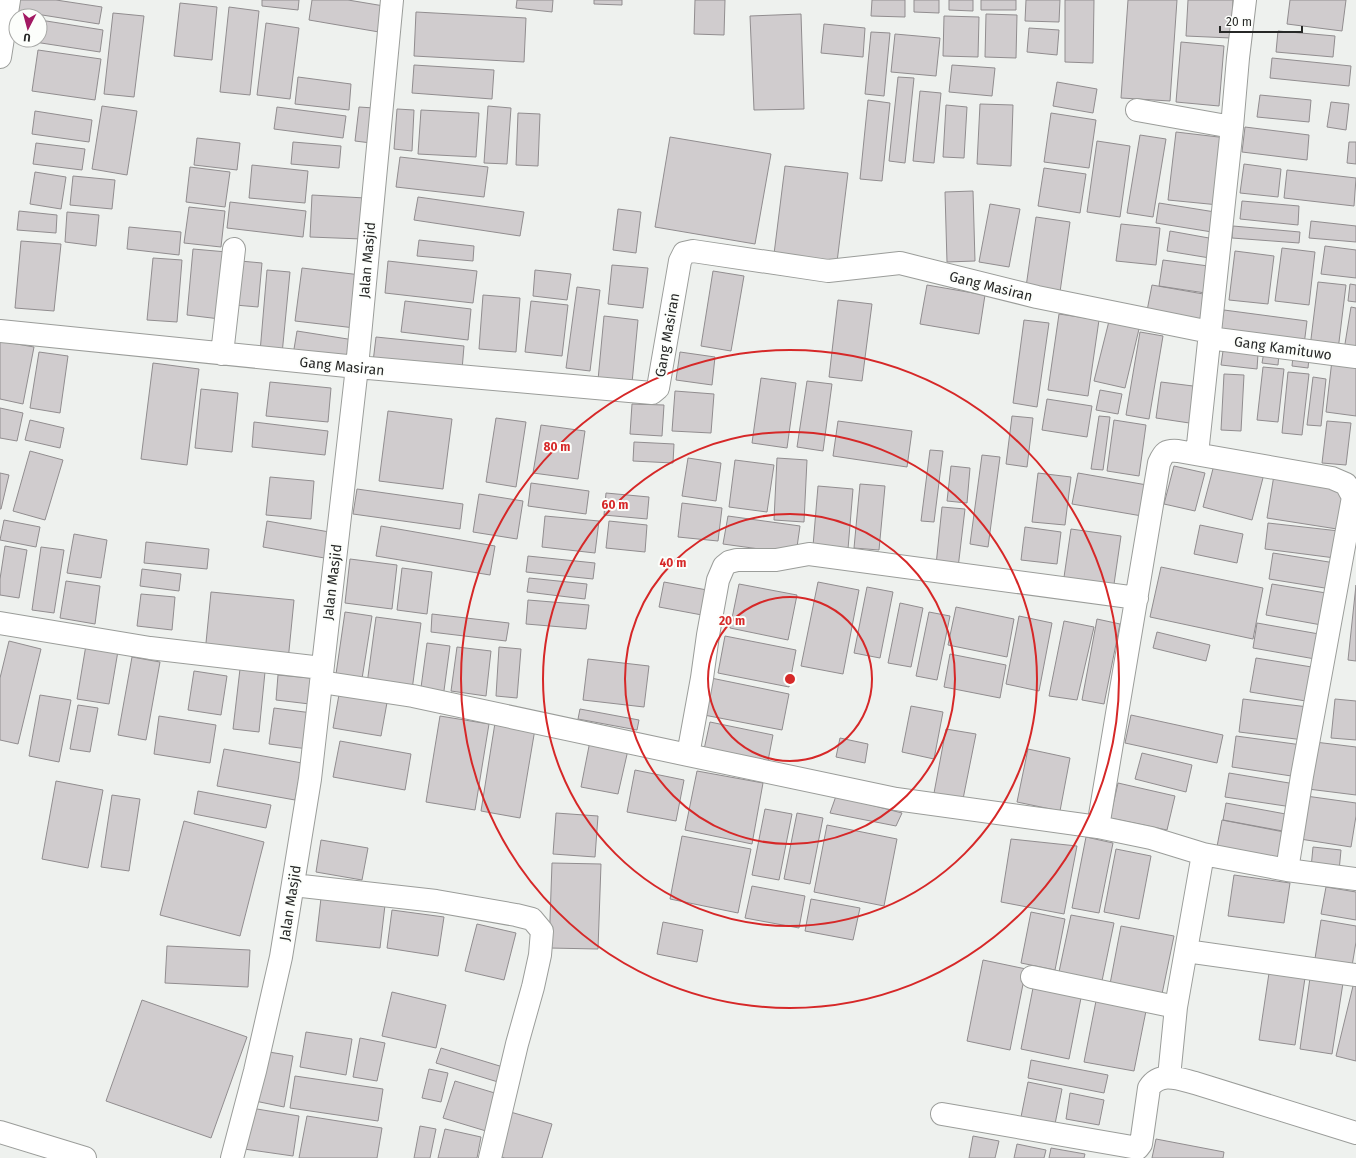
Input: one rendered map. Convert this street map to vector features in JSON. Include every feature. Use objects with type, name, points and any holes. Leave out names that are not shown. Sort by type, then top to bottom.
[{"type":"street","points":[[0,57],[8,0]]},
{"type":"street","name":"Jalan Masjid","points":[[232,1158],[281,957],[310,779],[357,367],[392,0]]},
{"type":"street","points":[[1197,454],[1245,0]]},
{"type":"street","points":[[1137,110],[1232,127]]},
{"type":"street","points":[[222,354],[234,249]]},
{"type":"street","name":"Gang Masiran","points":[[0,331],[357,367],[652,393],[658,388],[680,261],[684,253],[693,251],[828,271],[900,263],[1037,297],[1210,335]]},
{"type":"street","name":"Gang Kamituwo","points":[[1210,335],[1356,358]]},
{"type":"street","points":[[1098,827],[1159,463],[1163,454],[1168,450],[1197,454],[1332,478],[1346,484],[1353,497],[1302,776],[1287,870]]},
{"type":"street","points":[[688,755],[718,580],[724,566],[729,562],[737,560],[776,560],[809,554],[1137,598]]},
{"type":"street","points":[[0,623],[322,675],[413,696],[896,799],[1098,827],[1151,838],[1203,854],[1287,870],[1356,879]]},
{"type":"street","points":[[1169,1077],[1176,1007],[1203,854]]},
{"type":"street","points":[[293,885],[436,902],[516,915],[532,919],[542,931],[540,955],[533,987],[516,1044],[490,1158]]},
{"type":"street","points":[[1186,951],[1356,975]]},
{"type":"street","points":[[1032,977],[1176,1007]]},
{"type":"street","points":[[942,1114],[1138,1148],[1141,1144],[1149,1088],[1152,1083],[1158,1079],[1169,1077],[1195,1083],[1356,1133]]},
{"type":"street","points":[[0,1132],[85,1158]]},
{"type":"building","points":[[19,0],[56,0],[102,7],[99,24],[48,16],[48,8],[18,8]]},
{"type":"building","points":[[262,0],[299,0],[298,10],[262,6]]},
{"type":"building","points":[[312,0],[348,0],[384,6],[379,32],[309,20]]},
{"type":"building","points":[[517,0],[553,0],[552,12],[516,8]]},
{"type":"building","points":[[594,0],[622,0],[622,5],[594,4]]},
{"type":"building","points":[[695,0],[725,0],[724,35],[694,34]]},
{"type":"building","points":[[872,0],[905,0],[905,17],[871,16]]},
{"type":"building","points":[[914,0],[939,0],[939,13],[914,12]]},
{"type":"building","points":[[949,0],[973,0],[973,11],[949,10]]},
{"type":"building","points":[[981,0],[1016,0],[1016,10],[981,10]]},
{"type":"building","points":[[1026,0],[1060,0],[1059,22],[1025,21]]},
{"type":"building","points":[[1065,0],[1094,0],[1093,63],[1065,62]]},
{"type":"building","points":[[1128,0],[1177,0],[1170,101],[1121,98]]},
{"type":"building","points":[[1188,0],[1233,0],[1231,38],[1186,36]]},
{"type":"building","points":[[1290,0],[1346,0],[1342,31],[1287,24]]},
{"type":"building","points":[[180,3],[217,7],[212,60],[174,56]]},
{"type":"building","points":[[229,7],[259,11],[250,95],[220,92]]},
{"type":"building","points":[[416,12],[526,18],[524,62],[414,56]]},
{"type":"building","points":[[113,13],[144,16],[134,97],[104,94]]},
{"type":"building","points":[[801,14],[804,109],[754,110],[750,16]]},
{"type":"building","points":[[986,14],[1017,15],[1016,58],[985,57]]},
{"type":"building","points":[[944,16],[979,17],[978,57],[943,56]]},
{"type":"building","points":[[48,21],[103,30],[100,52],[48,44]]},
{"type":"building","points":[[266,23],[299,28],[290,99],[257,95]]},
{"type":"building","points":[[824,24],[865,28],[863,57],[821,53]]},
{"type":"building","points":[[1029,28],[1059,30],[1057,55],[1027,52]]},
{"type":"building","points":[[1278,31],[1335,36],[1333,57],[1276,52]]},
{"type":"building","points":[[871,32],[890,33],[884,96],[865,94]]},
{"type":"building","points":[[895,34],[940,38],[936,76],[891,72]]},
{"type":"building","points":[[1181,42],[1224,46],[1219,106],[1176,102]]},
{"type":"building","points":[[38,50],[101,59],[95,100],[32,91]]},
{"type":"building","points":[[1272,58],[1351,66],[1349,86],[1270,78]]},
{"type":"building","points":[[414,65],[494,70],[492,99],[412,93]]},
{"type":"building","points":[[952,65],[995,68],[992,96],[949,92]]},
{"type":"building","points":[[298,77],[351,84],[349,110],[295,104]]},
{"type":"building","points":[[898,77],[914,78],[905,163],[889,161]]},
{"type":"building","points":[[1057,82],[1097,89],[1093,113],[1053,106]]},
{"type":"building","points":[[920,91],[941,93],[934,163],[913,161]]},
{"type":"building","points":[[1260,95],[1311,100],[1309,122],[1257,117]]},
{"type":"building","points":[[868,100],[890,103],[882,181],[860,179]]},
{"type":"building","points":[[1331,102],[1349,104],[1346,130],[1327,127]]},
{"type":"building","points":[[980,104],[1013,105],[1011,166],[977,164]]},
{"type":"building","points":[[946,105],[967,107],[964,158],[943,157]]},
{"type":"building","points":[[102,106],[137,111],[127,175],[92,169]]},
{"type":"building","points":[[488,106],[511,108],[507,164],[484,163]]},
{"type":"building","points":[[277,107],[346,116],[343,138],[274,129]]},
{"type":"building","points":[[359,107],[374,108],[371,143],[355,141]]},
{"type":"building","points":[[397,109],[414,110],[412,151],[394,149]]},
{"type":"building","points":[[421,110],[479,113],[476,157],[418,154]]},
{"type":"building","points":[[35,111],[92,120],[89,142],[32,134]]},
{"type":"building","points":[[518,113],[540,114],[538,166],[516,165]]},
{"type":"building","points":[[1051,113],[1096,120],[1089,168],[1044,162]]},
{"type":"building","points":[[1245,127],[1309,135],[1307,160],[1242,152]]},
{"type":"building","points":[[1176,132],[1227,138],[1219,205],[1168,200]]},
{"type":"building","points":[[1140,135],[1166,139],[1153,217],[1127,213]]},
{"type":"building","points":[[670,137],[771,154],[755,244],[655,227]]},
{"type":"building","points":[[197,138],[240,143],[237,170],[194,165]]},
{"type":"building","points":[[1097,141],[1130,146],[1120,217],[1087,212]]},
{"type":"building","points":[[293,142],[341,146],[339,168],[291,164]]},
{"type":"building","points":[[1349,142],[1356,142],[1356,164],[1347,163]]},
{"type":"building","points":[[36,143],[85,149],[82,170],[33,164]]},
{"type":"building","points":[[400,157],[488,167],[484,197],[396,187]]},
{"type":"building","points":[[1244,164],[1281,169],[1278,197],[1240,193]]},
{"type":"building","points":[[252,165],[308,171],[305,203],[249,198]]},
{"type":"building","points":[[785,166],[848,173],[837,262],[774,254]]},
{"type":"building","points":[[190,167],[230,172],[225,207],[186,202]]},
{"type":"building","points":[[1044,168],[1086,174],[1080,213],[1038,206]]},
{"type":"building","points":[[1287,170],[1356,178],[1354,206],[1284,198]]},
{"type":"building","points":[[35,172],[66,177],[61,209],[30,204]]},
{"type":"building","points":[[73,176],[115,180],[112,209],[70,205]]},
{"type":"building","points":[[973,191],[975,261],[947,262],[945,192]]},
{"type":"building","points":[[312,195],[365,198],[362,239],[310,237]]},
{"type":"building","points":[[418,197],[524,212],[520,236],[414,220]]},
{"type":"building","points":[[1242,201],[1299,206],[1298,225],[1240,219]]},
{"type":"building","points":[[230,202],[306,211],[303,237],[227,228]]},
{"type":"building","points":[[1159,203],[1215,212],[1212,232],[1156,223]]},
{"type":"building","points":[[990,204],[1020,209],[1009,267],[979,262]]},
{"type":"building","points":[[189,207],[225,211],[221,247],[184,243]]},
{"type":"building","points":[[618,209],[641,212],[636,253],[613,250]]},
{"type":"building","points":[[19,211],[57,215],[56,233],[17,230]]},
{"type":"building","points":[[67,212],[99,215],[96,246],[65,242]]},
{"type":"building","points":[[1036,217],[1070,222],[1060,292],[1026,287]]},
{"type":"building","points":[[1311,221],[1356,226],[1356,242],[1309,238]]},
{"type":"building","points":[[1121,224],[1160,228],[1156,265],[1116,261]]},
{"type":"building","points":[[1233,226],[1300,232],[1299,243],[1232,238]]},
{"type":"building","points":[[129,227],[181,232],[179,255],[127,249]]},
{"type":"building","points":[[1170,231],[1220,240],[1216,259],[1167,251]]},
{"type":"building","points":[[419,240],[474,246],[473,261],[417,256]]},
{"type":"building","points":[[21,241],[61,244],[54,311],[15,308]]},
{"type":"building","points":[[1325,246],[1356,250],[1356,278],[1321,274]]},
{"type":"building","points":[[1282,248],[1315,252],[1309,305],[1275,301]]},
{"type":"building","points":[[193,249],[227,252],[220,319],[187,315]]},
{"type":"building","points":[[1235,251],[1274,256],[1268,304],[1229,300]]},
{"type":"building","points":[[153,258],[182,260],[177,322],[147,320]]},
{"type":"building","points":[[1163,260],[1216,267],[1212,294],[1159,286]]},
{"type":"building","points":[[240,261],[262,263],[258,307],[235,305]]},
{"type":"building","points":[[388,261],[477,271],[473,303],[385,293]]},
{"type":"building","points":[[612,265],[648,268],[643,308],[608,304]]},
{"type":"building","points":[[302,268],[361,275],[355,328],[295,321]]},
{"type":"building","points":[[267,270],[290,272],[282,354],[260,352]]},
{"type":"building","points":[[535,270],[571,274],[567,300],[533,296]]},
{"type":"building","points":[[713,271],[744,276],[731,351],[701,346]]},
{"type":"building","points":[[1318,282],[1346,285],[1338,350],[1310,347]]},
{"type":"building","points":[[1350,284],[1356,285],[1356,302],[1348,301]]},
{"type":"building","points":[[927,285],[985,295],[979,334],[920,324]]},
{"type":"building","points":[[1152,285],[1209,295],[1204,326],[1146,316]]},
{"type":"building","points":[[577,287],[600,290],[590,371],[566,368]]},
{"type":"building","points":[[483,295],[520,298],[516,352],[479,349]]},
{"type":"building","points":[[838,300],[872,304],[862,381],[829,377]]},
{"type":"building","points":[[405,301],[471,309],[468,340],[401,332]]},
{"type":"building","points":[[531,301],[568,305],[562,356],[525,352]]},
{"type":"building","points":[[1351,307],[1356,308],[1356,352],[1344,350]]},
{"type":"building","points":[[1224,310],[1307,321],[1304,345],[1220,334]]},
{"type":"building","points":[[1059,314],[1099,320],[1088,396],[1048,390]]},
{"type":"building","points":[[604,316],[638,320],[632,383],[598,380]]},
{"type":"building","points":[[1024,320],[1049,323],[1037,407],[1013,403]]},
{"type":"building","points":[[1109,321],[1139,329],[1125,388],[1094,381]]},
{"type":"building","points":[[297,331],[354,340],[351,363],[293,355]]},
{"type":"building","points":[[1140,332],[1163,336],[1149,419],[1126,415]]},
{"type":"building","points":[[376,337],[464,346],[462,370],[373,362]]},
{"type":"building","points":[[0,341],[34,347],[23,404],[0,399]]},
{"type":"building","points":[[1223,351],[1258,354],[1257,369],[1221,365]]},
{"type":"building","points":[[39,352],[68,356],[60,413],[30,408]]},
{"type":"building","points":[[680,352],[715,357],[712,385],[676,380]]},
{"type":"building","points":[[1264,352],[1279,354],[1278,365],[1262,363]]},
{"type":"building","points":[[1293,356],[1309,358],[1308,368],[1292,366]]},
{"type":"building","points":[[1332,360],[1356,363],[1356,416],[1326,412]]},
{"type":"building","points":[[153,363],[199,369],[187,465],[141,459]]},
{"type":"building","points":[[1263,367],[1284,369],[1278,422],[1257,420]]},
{"type":"building","points":[[1288,372],[1309,374],[1302,435],[1282,433]]},
{"type":"building","points":[[1224,374],[1244,375],[1241,431],[1221,430]]},
{"type":"building","points":[[1313,377],[1326,379],[1321,426],[1307,425]]},
{"type":"building","points":[[761,378],[796,383],[787,448],[752,443]]},
{"type":"building","points":[[807,381],[832,384],[823,451],[797,447]]},
{"type":"building","points":[[270,382],[331,388],[328,422],[266,416]]},
{"type":"building","points":[[1161,382],[1201,387],[1196,424],[1156,418]]},
{"type":"building","points":[[201,389],[238,393],[232,452],[195,448]]},
{"type":"building","points":[[1100,390],[1122,394],[1118,414],[1096,410]]},
{"type":"building","points":[[675,391],[714,394],[711,433],[672,431]]},
{"type":"building","points":[[1047,399],[1092,406],[1087,437],[1042,430]]},
{"type":"building","points":[[632,404],[664,405],[662,436],[630,434]]},
{"type":"building","points":[[0,408],[23,413],[17,441],[0,438]]},
{"type":"building","points":[[388,411],[452,419],[443,489],[379,481]]},
{"type":"building","points":[[1012,416],[1033,418],[1027,467],[1006,464]]},
{"type":"building","points":[[1099,416],[1110,417],[1103,470],[1091,469]]},
{"type":"building","points":[[496,418],[526,422],[516,487],[486,482]]},
{"type":"building","points":[[30,420],[64,428],[60,448],[25,440]]},
{"type":"building","points":[[1114,420],[1146,425],[1139,476],[1107,471]]},
{"type":"building","points":[[838,421],[912,431],[907,467],[833,456]]},
{"type":"building","points":[[1327,421],[1351,423],[1346,465],[1322,463]]},
{"type":"building","points":[[254,422],[328,431],[325,455],[252,447]]},
{"type":"building","points":[[541,425],[585,431],[578,479],[533,473]]},
{"type":"building","points":[[634,442],[674,444],[673,463],[633,461]]},
{"type":"building","points":[[930,450],[943,451],[934,522],[921,521]]},
{"type":"building","points":[[30,451],[63,460],[45,520],[13,511]]},
{"type":"building","points":[[982,455],[1000,457],[988,547],[970,544]]},
{"type":"building","points":[[688,458],[721,463],[716,501],[682,496]]},
{"type":"building","points":[[777,458],[807,460],[804,522],[774,520]]},
{"type":"building","points":[[735,460],[774,465],[767,512],[729,507]]},
{"type":"building","points":[[1215,461],[1264,474],[1252,520],[1203,507]]},
{"type":"building","points":[[951,466],[970,468],[967,503],[947,501]]},
{"type":"building","points":[[1174,466],[1205,473],[1195,511],[1164,504]]},
{"type":"building","points":[[0,473],[9,475],[1,509],[0,509]]},
{"type":"building","points":[[1038,473],[1071,477],[1065,525],[1032,522]]},
{"type":"building","points":[[1078,473],[1147,485],[1142,516],[1072,504]]},
{"type":"building","points":[[1274,475],[1344,486],[1337,529],[1267,518]]},
{"type":"building","points":[[270,477],[314,481],[311,519],[266,515]]},
{"type":"building","points":[[531,483],[589,491],[586,514],[528,506]]},
{"type":"building","points":[[860,484],[885,486],[879,550],[854,548]]},
{"type":"building","points":[[818,486],[853,489],[848,549],[813,546]]},
{"type":"building","points":[[357,489],[463,504],[460,529],[353,514]]},
{"type":"building","points":[[606,493],[649,497],[647,519],[604,515]]},
{"type":"building","points":[[479,494],[523,501],[517,539],[473,532]]},
{"type":"building","points":[[682,503],[722,508],[718,541],[678,537]]},
{"type":"building","points":[[942,507],[965,509],[958,568],[936,565]]},
{"type":"building","points":[[545,516],[599,521],[595,553],[542,547]]},
{"type":"building","points":[[728,516],[800,526],[796,554],[723,544]]},
{"type":"building","points":[[4,520],[40,527],[36,547],[0,540]]},
{"type":"building","points":[[267,521],[335,533],[330,559],[263,547]]},
{"type":"building","points":[[609,521],[647,525],[645,552],[606,548]]},
{"type":"building","points":[[1268,523],[1339,531],[1335,558],[1265,549]]},
{"type":"building","points":[[1200,525],[1243,534],[1237,563],[1194,554]]},
{"type":"building","points":[[381,526],[495,546],[490,575],[376,556]]},
{"type":"building","points":[[1025,527],[1061,532],[1057,564],[1021,560]]},
{"type":"building","points":[[1071,529],[1121,536],[1113,591],[1063,584]]},
{"type":"building","points":[[74,534],[107,540],[101,578],[67,573]]},
{"type":"building","points":[[146,542],[209,549],[207,569],[144,563]]},
{"type":"building","points":[[5,546],[27,550],[19,598],[0,595],[0,579]]},
{"type":"building","points":[[41,547],[64,550],[54,613],[32,610]]},
{"type":"building","points":[[1273,553],[1335,563],[1331,589],[1269,579]]},
{"type":"building","points":[[528,556],[595,563],[593,579],[526,572]]},
{"type":"building","points":[[350,559],[397,565],[392,609],[345,603]]},
{"type":"building","points":[[1161,567],[1263,588],[1253,639],[1150,617]]},
{"type":"building","points":[[402,568],[432,572],[427,614],[397,610]]},
{"type":"building","points":[[142,569],[181,574],[179,591],[140,586]]},
{"type":"building","points":[[529,578],[587,584],[585,599],[527,592]]},
{"type":"building","points":[[66,581],[100,586],[95,624],[60,618]]},
{"type":"building","points":[[664,582],[707,590],[702,615],[659,607]]},
{"type":"building","points":[[818,582],[859,590],[843,674],[801,666]]},
{"type":"building","points":[[739,584],[797,595],[788,640],[730,628]]},
{"type":"building","points":[[1272,584],[1332,594],[1327,626],[1266,615]]},
{"type":"building","points":[[1356,585],[1356,661],[1348,660]]},
{"type":"building","points":[[867,587],[893,592],[880,658],[854,653]]},
{"type":"building","points":[[211,592],[294,600],[288,661],[205,653]]},
{"type":"building","points":[[141,594],[175,597],[172,630],[137,626]]},
{"type":"building","points":[[528,600],[589,605],[586,629],[526,624]]},
{"type":"building","points":[[900,603],[923,608],[911,667],[888,663]]},
{"type":"building","points":[[956,607],[1014,619],[1007,657],[948,645]]},
{"type":"building","points":[[345,612],[372,616],[361,685],[335,681]]},
{"type":"building","points":[[929,612],[950,616],[937,680],[916,676]]},
{"type":"building","points":[[432,614],[509,623],[506,641],[431,632]]},
{"type":"building","points":[[1019,616],[1052,623],[1039,691],[1006,684]]},
{"type":"building","points":[[376,617],[421,623],[412,690],[367,684]]},
{"type":"building","points":[[1097,619],[1120,624],[1104,704],[1082,700]]},
{"type":"building","points":[[1064,621],[1094,627],[1077,700],[1049,696]]},
{"type":"building","points":[[1257,623],[1319,634],[1315,659],[1253,648]]},
{"type":"building","points":[[1157,632],[1210,645],[1206,661],[1153,648]]},
{"type":"building","points":[[725,636],[796,650],[789,687],[718,673]]},
{"type":"building","points":[[9,641],[41,649],[18,744],[0,740],[0,678]]},
{"type":"building","points":[[427,643],[450,646],[443,698],[420,695]]},
{"type":"building","points":[[86,645],[118,651],[109,704],[77,699]]},
{"type":"building","points":[[457,647],[491,651],[486,696],[451,691]]},
{"type":"building","points":[[499,647],[521,649],[517,698],[496,696]]},
{"type":"building","points":[[950,654],[1006,665],[1000,698],[944,687]]},
{"type":"building","points":[[132,657],[160,662],[146,740],[118,735]]},
{"type":"building","points":[[1256,658],[1318,668],[1312,702],[1250,692]]},
{"type":"building","points":[[588,659],[649,666],[644,707],[583,700]]},
{"type":"building","points":[[240,669],[265,672],[259,732],[233,729]]},
{"type":"building","points":[[194,671],[227,676],[221,715],[188,710]]},
{"type":"building","points":[[278,675],[320,679],[318,705],[276,700]]},
{"type":"building","points":[[711,678],[789,694],[782,730],[704,715]]},
{"type":"building","points":[[340,689],[388,697],[381,736],[333,728]]},
{"type":"building","points":[[40,695],[71,700],[59,762],[29,756]]},
{"type":"building","points":[[1243,699],[1308,707],[1304,740],[1239,732]]},
{"type":"building","points":[[1335,699],[1356,701],[1356,740],[1331,738]]},
{"type":"building","points":[[78,705],[98,708],[90,752],[70,749]]},
{"type":"building","points":[[911,706],[943,712],[934,759],[902,752]]},
{"type":"building","points":[[274,708],[312,713],[308,749],[269,744]]},
{"type":"building","points":[[580,709],[639,720],[637,730],[578,719]]},
{"type":"building","points":[[1131,715],[1223,735],[1217,763],[1125,743]]},
{"type":"building","points":[[159,716],[216,725],[210,763],[154,754]]},
{"type":"building","points":[[440,716],[489,724],[475,810],[426,802]]},
{"type":"building","points":[[710,722],[773,735],[767,766],[703,754]]},
{"type":"building","points":[[495,723],[535,729],[520,818],[481,811]]},
{"type":"building","points":[[946,729],[976,734],[963,799],[934,793]]},
{"type":"building","points":[[1236,736],[1302,745],[1298,777],[1232,767]]},
{"type":"building","points":[[840,738],[868,744],[865,763],[836,757]]},
{"type":"building","points":[[340,741],[411,754],[405,790],[333,777]]},
{"type":"building","points":[[590,741],[628,750],[618,794],[581,787]]},
{"type":"building","points":[[1315,742],[1356,747],[1356,795],[1308,789]]},
{"type":"building","points":[[224,749],[302,763],[295,800],[217,786]]},
{"type":"building","points":[[1028,749],[1070,758],[1060,811],[1017,802]]},
{"type":"building","points":[[1142,753],[1192,765],[1186,792],[1135,779]]},
{"type":"building","points":[[635,770],[684,780],[676,821],[627,812]]},
{"type":"building","points":[[697,771],[763,783],[752,844],[685,830]]},
{"type":"building","points":[[1229,773],[1295,784],[1292,807],[1225,797]]},
{"type":"building","points":[[56,781],[103,790],[88,868],[42,859]]},
{"type":"building","points":[[1118,783],[1175,796],[1167,830],[1110,818]]},
{"type":"building","points":[[198,791],[271,805],[266,828],[194,814]]},
{"type":"building","points":[[112,795],[140,799],[129,871],[101,867]]},
{"type":"building","points":[[836,796],[902,813],[896,826],[830,813]]},
{"type":"building","points":[[1306,796],[1356,803],[1356,816],[1351,847],[1300,839]]},
{"type":"building","points":[[1226,803],[1291,815],[1288,832],[1223,820]]},
{"type":"building","points":[[765,809],[792,814],[779,880],[752,875]]},
{"type":"building","points":[[556,813],[598,816],[595,857],[553,854]]},
{"type":"building","points":[[797,813],[823,818],[810,884],[784,879]]},
{"type":"building","points":[[1222,820],[1284,832],[1278,864],[1216,852]]},
{"type":"building","points":[[184,821],[264,842],[240,936],[160,915]]},
{"type":"building","points":[[827,825],[897,839],[884,906],[814,892]]},
{"type":"building","points":[[682,836],[751,849],[738,913],[670,899]]},
{"type":"building","points":[[1086,837],[1113,843],[1099,913],[1072,908]]},
{"type":"building","points":[[1011,839],[1077,846],[1064,914],[1001,902]]},
{"type":"building","points":[[321,840],[368,848],[362,880],[316,872]]},
{"type":"building","points":[[1313,847],[1341,850],[1339,871],[1311,868]]},
{"type":"building","points":[[1116,849],[1151,856],[1139,919],[1104,912]]},
{"type":"building","points":[[552,863],[601,864],[598,949],[549,948]]},
{"type":"building","points":[[1234,875],[1290,883],[1284,923],[1228,916]]},
{"type":"building","points":[[752,886],[805,896],[799,928],[745,918]]},
{"type":"building","points":[[1326,887],[1356,892],[1356,920],[1321,914]]},
{"type":"building","points":[[321,898],[385,905],[380,948],[316,941]]},
{"type":"building","points":[[811,899],[860,908],[853,940],[805,931]]},
{"type":"building","points":[[392,910],[444,917],[438,956],[387,948]]},
{"type":"building","points":[[1031,912],[1065,919],[1055,970],[1021,963]]},
{"type":"building","points":[[1071,915],[1114,923],[1102,981],[1059,972]]},
{"type":"building","points":[[1321,920],[1356,926],[1356,942],[1351,972],[1314,965]]},
{"type":"building","points":[[663,922],[703,930],[697,962],[657,954]]},
{"type":"building","points":[[477,924],[516,933],[504,980],[465,971]]},
{"type":"building","points":[[1121,926],[1174,936],[1162,994],[1110,984]]},
{"type":"building","points":[[167,946],[250,950],[248,987],[165,983]]},
{"type":"building","points":[[983,960],[1026,969],[1010,1050],[967,1041]]},
{"type":"building","points":[[1269,973],[1305,978],[1295,1045],[1259,1040]]},
{"type":"building","points":[[1310,978],[1343,983],[1332,1054],[1300,1049]]},
{"type":"building","points":[[1354,982],[1356,983],[1356,1061],[1336,1056]]},
{"type":"building","points":[[1033,988],[1081,998],[1069,1059],[1021,1049]]},
{"type":"building","points":[[392,992],[446,1005],[436,1048],[382,1036]]},
{"type":"building","points":[[142,1000],[247,1037],[211,1138],[106,1101]]},
{"type":"building","points":[[1096,1001],[1146,1011],[1134,1071],[1084,1062]]},
{"type":"building","points":[[306,1032],[352,1039],[346,1075],[300,1067]]},
{"type":"building","points":[[360,1038],[385,1043],[377,1081],[353,1077]]},
{"type":"building","points":[[441,1048],[503,1067],[498,1082],[436,1063]]},
{"type":"building","points":[[263,1051],[293,1056],[284,1107],[255,1101]]},
{"type":"building","points":[[1031,1060],[1108,1075],[1104,1093],[1028,1078]]},
{"type":"building","points":[[429,1069],[448,1073],[441,1102],[422,1098]]},
{"type":"building","points":[[295,1076],[383,1089],[378,1121],[290,1108]]},
{"type":"building","points":[[455,1081],[498,1094],[486,1131],[443,1118]]},
{"type":"building","points":[[1028,1082],[1062,1089],[1054,1129],[1020,1122]]},
{"type":"building","points":[[1070,1093],[1104,1100],[1099,1125],[1066,1119]]},
{"type":"building","points":[[251,1108],[299,1116],[293,1156],[244,1149]]},
{"type":"building","points":[[507,1111],[552,1124],[542,1158],[505,1158],[494,1155]]},
{"type":"building","points":[[307,1116],[382,1128],[377,1158],[299,1158]]},
{"type":"building","points":[[420,1126],[436,1129],[430,1158],[414,1158]]},
{"type":"building","points":[[445,1129],[481,1137],[477,1158],[438,1158]]},
{"type":"building","points":[[973,1136],[999,1141],[995,1158],[969,1158]]},
{"type":"building","points":[[1156,1139],[1224,1152],[1223,1158],[1152,1158]]},
{"type":"building","points":[[1017,1144],[1046,1150],[1044,1158],[1014,1158]]},
{"type":"building","points":[[1051,1148],[1085,1154],[1084,1158],[1049,1158]]}]
